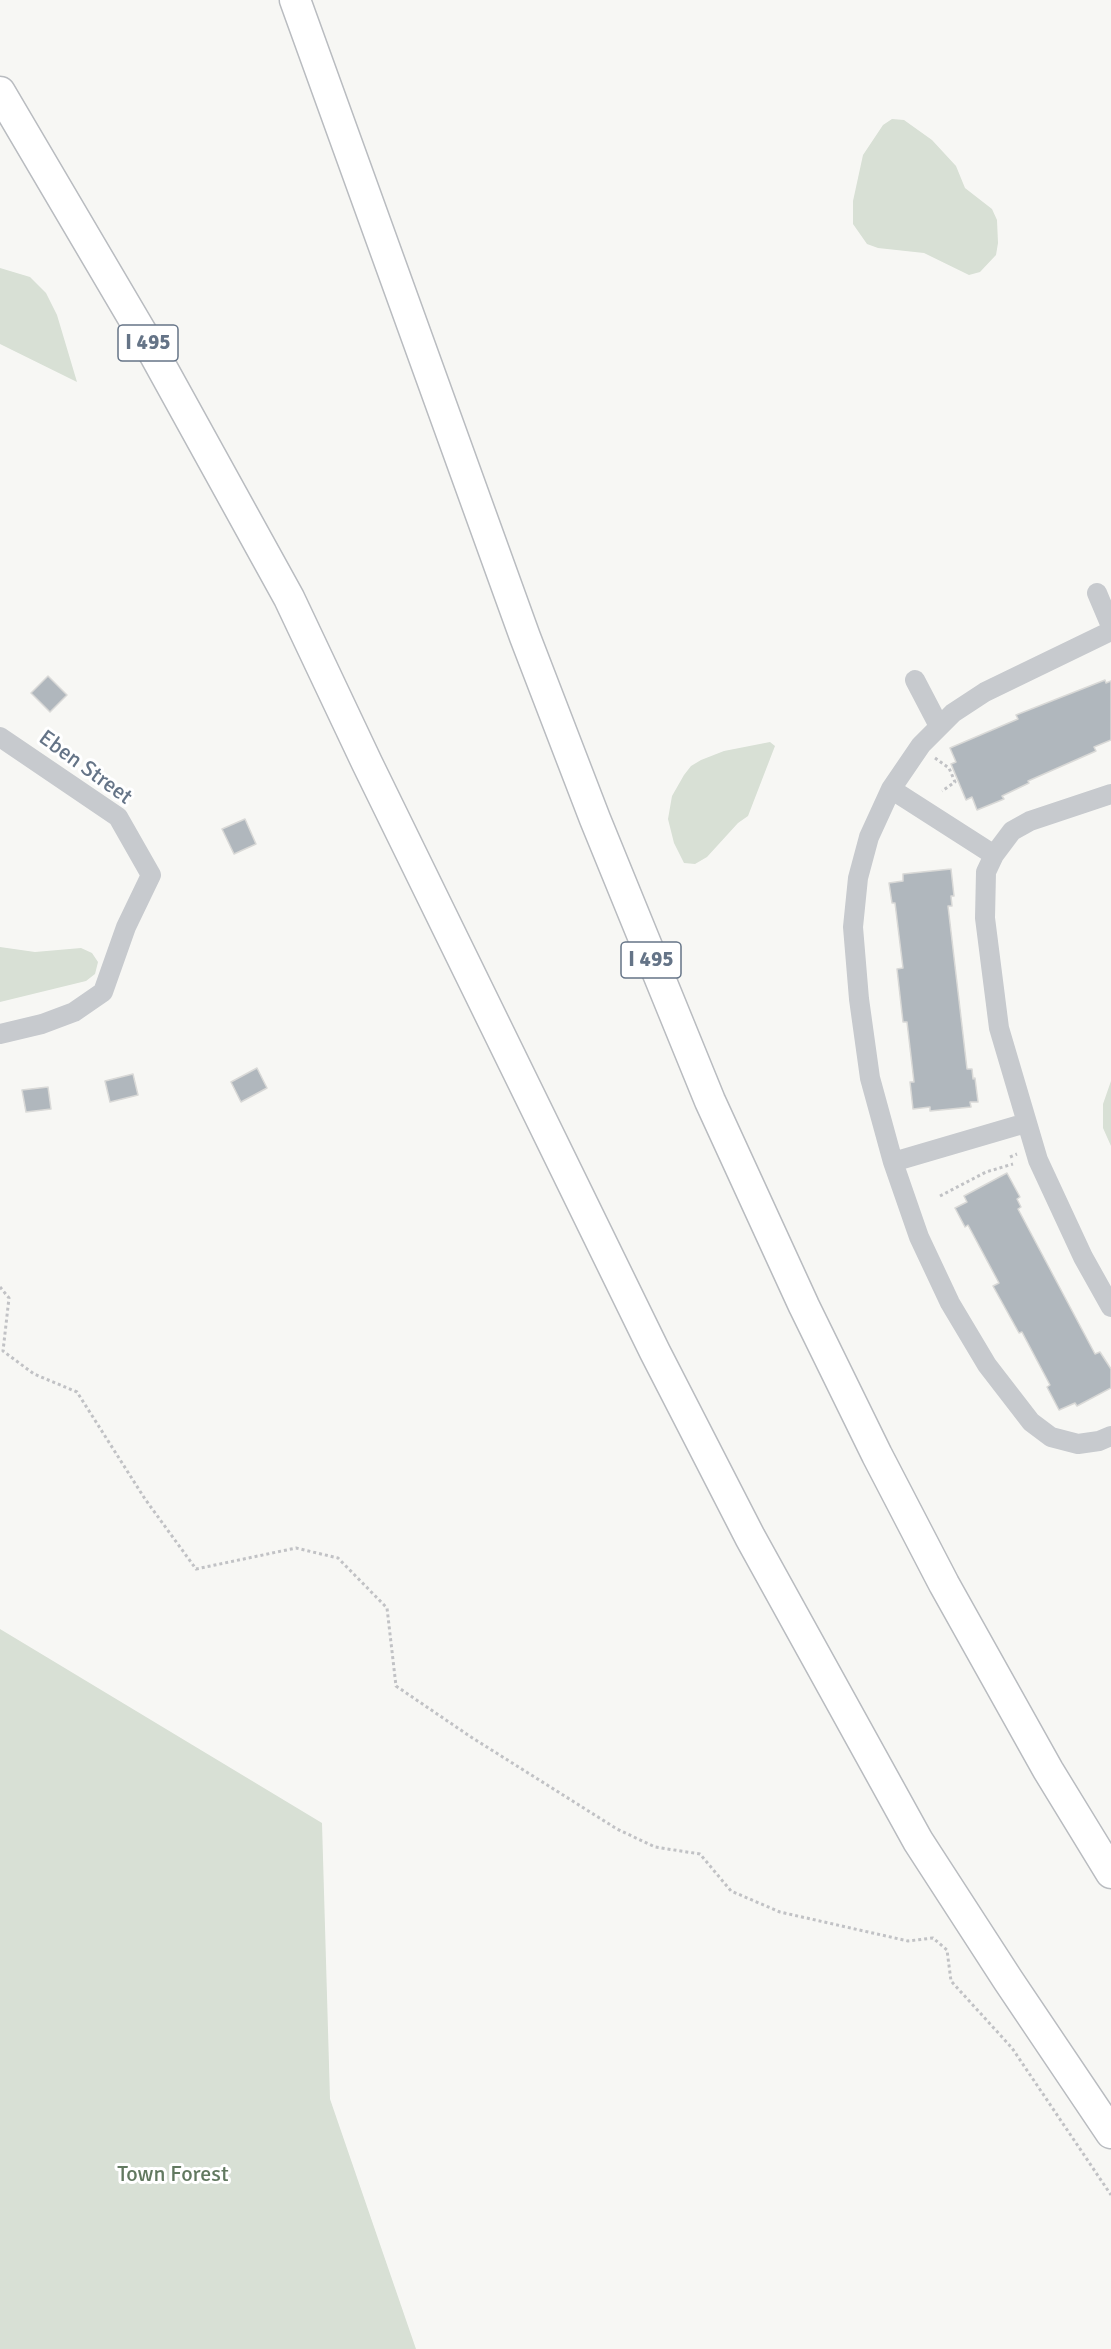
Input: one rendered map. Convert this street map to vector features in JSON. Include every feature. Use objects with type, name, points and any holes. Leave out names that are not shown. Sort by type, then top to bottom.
[{"type":"highway","name":"I 495","points":[[295,0],[525,637],[594,819],[710,1101],[804,1306],[877,1455],[944,1584],[1048,1770],[1111,1873]]},
{"type":"highway","name":"I 495","points":[[0,92],[156,357],[289,598],[366,763],[650,1341],[750,1537],[918,1841],[1111,2133]]},
{"type":"street","points":[[1097,593],[1111,626]]},
{"type":"street","points":[[1111,631],[985,692],[953,713],[921,745],[891,789],[878,814],[863,856],[853,927],[859,999],[870,1078],[893,1162],[919,1237],[950,1303],[987,1365],[1031,1422],[1052,1437],[1078,1444],[1099,1441],[1111,1436]]},
{"type":"street","points":[[915,680],[939,726]]},
{"type":"street","name":"Eben Street","points":[[0,737],[118,817],[151,875],[126,927],[103,992],[74,1012],[42,1024],[0,1034]]},
{"type":"street","points":[[891,789],[994,855]]},
{"type":"street","points":[[1111,794],[1030,821],[1012,831],[994,855],[986,873],[985,918],[999,1028],[1026,1123],[1038,1160],[1083,1257],[1111,1307]]},
{"type":"street","points":[[893,1162],[1026,1123]]},
{"type":"path","points":[[929,753],[949,768],[955,782],[942,791]]},
{"type":"path","points":[[940,1196],[986,1172],[1013,1164]]},
{"type":"path","points":[[0,1287],[9,1298],[3,1352],[34,1374],[77,1392],[145,1499],[196,1569],[296,1548],[338,1558],[387,1608],[396,1686],[471,1737],[616,1829],[655,1847],[700,1854],[731,1891],[780,1912],[908,1941],[933,1938],[947,1950],[951,1981],[1012,2048],[1111,2195]]},
{"type":"green space","points":[[892,119],[904,120],[932,140],[956,166],[965,188],[992,209],[997,220],[996,255],[980,272],[969,275],[924,253],[878,248],[867,244],[853,224],[853,201],[863,155],[883,125]]},
{"type":"green space","points":[[0,268],[30,277],[46,293],[57,315],[77,382],[0,344]]},
{"type":"green space","points":[[770,742],[775,746],[748,816],[738,823],[707,857],[695,864],[684,863],[674,843],[668,819],[672,796],[684,775],[691,766],[701,760],[724,751]]},
{"type":"green space","points":[[0,947],[35,952],[81,948],[92,953],[98,962],[95,974],[86,981],[0,1002]]},
{"type":"green space","points":[[1111,1081],[1111,1146],[1103,1128],[1103,1104]]},
{"type":"green space","name":"Town Forest","points":[[0,1629],[322,1823],[330,2099],[416,2349],[0,2349]]},
{"type":"building","points":[[48,676],[67,695],[50,712],[31,693]]},
{"type":"building","points":[[1105,680],[1106,683],[1111,681],[1111,740],[1094,747],[1096,751],[1028,781],[1029,783],[1002,796],[1004,799],[977,810],[972,797],[966,800],[951,764],[956,762],[950,748],[1018,719],[1016,715]]},
{"type":"building","points":[[245,819],[256,844],[234,854],[222,829]]},
{"type":"building","points":[[951,869],[954,896],[951,896],[952,906],[948,906],[967,1069],[972,1069],[973,1079],[975,1078],[978,1102],[970,1102],[971,1107],[930,1111],[930,1107],[913,1109],[910,1082],[914,1082],[907,1022],[903,1022],[897,969],[903,968],[895,903],[892,903],[889,883],[903,881],[903,874]]},
{"type":"building","points":[[257,1068],[267,1088],[241,1102],[231,1082]]},
{"type":"building","points":[[133,1074],[138,1095],[110,1102],[105,1081]]},
{"type":"building","points":[[48,1087],[51,1109],[26,1112],[22,1090]]},
{"type":"building","points":[[1007,1173],[1020,1197],[1017,1199],[1021,1207],[1018,1209],[1095,1354],[1100,1352],[1111,1369],[1111,1388],[1077,1406],[1075,1403],[1059,1410],[1047,1387],[1050,1385],[1022,1332],[1019,1333],[993,1286],[999,1283],[968,1225],[965,1227],[955,1208],[967,1202],[964,1196]]}]
